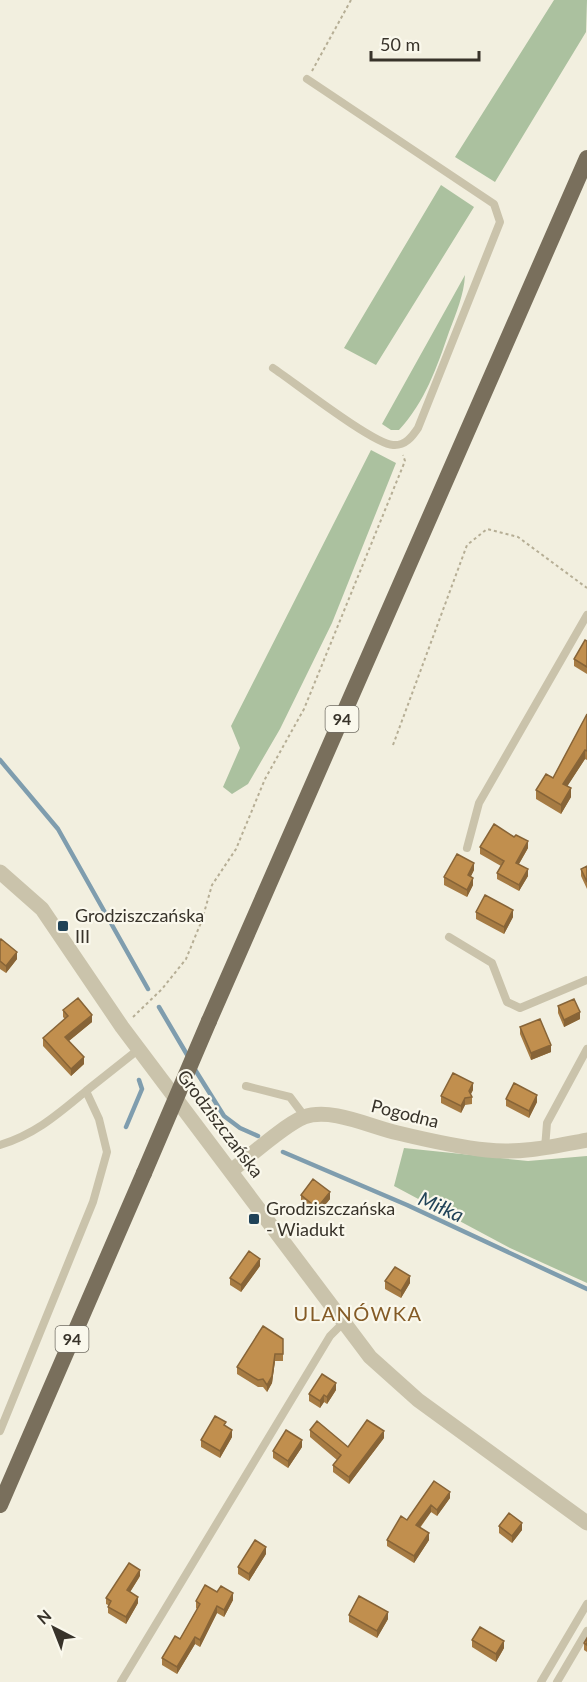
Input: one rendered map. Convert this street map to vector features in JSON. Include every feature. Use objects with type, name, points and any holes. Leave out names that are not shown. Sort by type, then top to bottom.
[{"type":"main road","name":"94","points":[[0,1505],[587,158]]},
{"type":"street","name":"Grodziszczańska","points":[[0,872],[42,909],[122,1027],[370,1357],[418,1400],[587,1523]]},
{"type":"street","name":"Pogodna","points":[[305,1117],[333,1115],[395,1133],[489,1151],[545,1148],[587,1140]]},
{"type":"street","points":[[231,1171],[305,1117]]},
{"type":"lane","points":[[273,368],[368,434],[385,443],[400,444],[411,439],[418,428],[500,222],[494,204],[307,79]]},
{"type":"lane","points":[[466,848],[479,803],[587,615]]},
{"type":"lane","points":[[449,937],[492,963],[507,1002],[519,1008],[587,980]]},
{"type":"lane","points":[[545,1148],[548,1123],[587,1048]]},
{"type":"lane","points":[[0,1145],[16,1140],[45,1125],[139,1049]]},
{"type":"lane","points":[[246,1086],[290,1097],[305,1117]]},
{"type":"lane","points":[[0,1431],[93,1202],[107,1152],[99,1119],[86,1091]]},
{"type":"lane","points":[[121,1682],[330,1336],[343,1323]]},
{"type":"lane","points":[[541,1682],[587,1604]]},
{"type":"lane","points":[[557,1682],[587,1631]]},
{"type":"path","points":[[307,79],[351,0]]},
{"type":"path","points":[[122,1027],[162,989],[186,959],[202,921],[212,885],[236,849],[265,779],[304,709],[405,461],[400,444]]},
{"type":"path","points":[[393,745],[467,545],[480,534],[487,529],[518,537],[587,588]]},
{"type":"green space","points":[[554,0],[587,0],[586,32],[495,182],[455,157]]},
{"type":"green space","points":[[441,185],[474,207],[376,365],[344,348]]},
{"type":"green space","points":[[465,275],[459,304],[429,384],[416,408],[399,430],[391,430],[382,424]]},
{"type":"green space","points":[[371,450],[396,463],[332,623],[280,729],[248,784],[232,794],[223,787],[240,748],[231,726]]},
{"type":"green space","points":[[404,1148],[528,1161],[587,1156],[587,1283],[510,1248],[394,1186]]},
{"type":"building","points":[[585,640],[587,641],[587,667],[574,659]]},
{"type":"building","points":[[587,714],[587,751],[585,750],[563,784],[571,788],[561,805],[536,790],[546,774],[553,778]]},
{"type":"building","points":[[494,824],[514,837],[516,835],[528,841],[516,863],[528,869],[519,885],[497,873],[504,861],[480,847]]},
{"type":"building","points":[[457,854],[474,863],[468,875],[473,878],[467,890],[444,877]]},
{"type":"building","points":[[587,866],[587,882],[581,869]]},
{"type":"building","points":[[485,895],[513,910],[504,927],[476,912]]},
{"type":"building","points":[[1,939],[17,952],[6,966],[0,961]]},
{"type":"building","points":[[78,998],[92,1015],[65,1037],[84,1057],[71,1069],[43,1038],[68,1016],[63,1010]]},
{"type":"building","points":[[574,999],[580,1012],[564,1020],[558,1006]]},
{"type":"building","points":[[540,1019],[551,1045],[531,1053],[520,1027]]},
{"type":"building","points":[[453,1073],[473,1083],[469,1091],[472,1097],[465,1098],[461,1106],[441,1096]]},
{"type":"building","points":[[514,1083],[537,1095],[529,1111],[506,1099]]},
{"type":"building","points":[[313,1179],[330,1192],[317,1208],[301,1195]]},
{"type":"building","points":[[249,1251],[260,1259],[241,1285],[230,1278]]},
{"type":"building","points":[[395,1267],[410,1276],[401,1291],[385,1281]]},
{"type":"building","points":[[263,1326],[283,1339],[283,1354],[275,1354],[272,1376],[267,1385],[263,1379],[258,1380],[237,1367]]},
{"type":"building","points":[[322,1374],[336,1383],[327,1397],[324,1395],[320,1401],[309,1394]]},
{"type":"building","points":[[215,1416],[226,1422],[224,1425],[232,1430],[220,1451],[201,1440]]},
{"type":"building","points":[[367,1420],[384,1431],[349,1477],[333,1465],[341,1455],[310,1430],[317,1421],[348,1447]]},
{"type":"building","points":[[286,1430],[302,1440],[288,1461],[273,1451]]},
{"type":"building","points":[[434,1481],[450,1492],[437,1510],[431,1505],[416,1525],[429,1533],[414,1556],[387,1540],[401,1516],[407,1520]]},
{"type":"building","points":[[509,1513],[522,1523],[512,1536],[499,1526]]},
{"type":"building","points":[[255,1540],[266,1547],[249,1574],[238,1567]]},
{"type":"building","points":[[129,1563],[140,1570],[127,1590],[138,1597],[126,1617],[108,1607],[111,1601],[106,1598]]},
{"type":"building","points":[[205,1585],[217,1592],[221,1586],[233,1593],[224,1610],[217,1606],[200,1640],[195,1637],[177,1667],[162,1658],[175,1636],[180,1639],[200,1604],[196,1601]]},
{"type":"building","points":[[359,1596],[388,1612],[377,1631],[349,1615]]},
{"type":"building","points":[[480,1627],[504,1641],[496,1654],[472,1640]]},
{"type":"waterway","points":[[0,760],[58,829],[148,989]]},
{"type":"waterway","points":[[159,1007],[189,1058]]},
{"type":"waterway","points":[[194,1068],[224,1116],[240,1128],[258,1136]]},
{"type":"waterway","points":[[126,1127],[142,1089],[139,1080]]},
{"type":"waterway","name":"Miłka","points":[[283,1152],[407,1205],[587,1289]]},
{"type":"place","name":"Grodziszczańska III","points":[[63,926]]},
{"type":"place","name":"Grodziszczańska - Wiadukt","points":[[254,1219]]},
{"type":"district","name":"ULANÓWKA","points":[[358,1314]]}]
